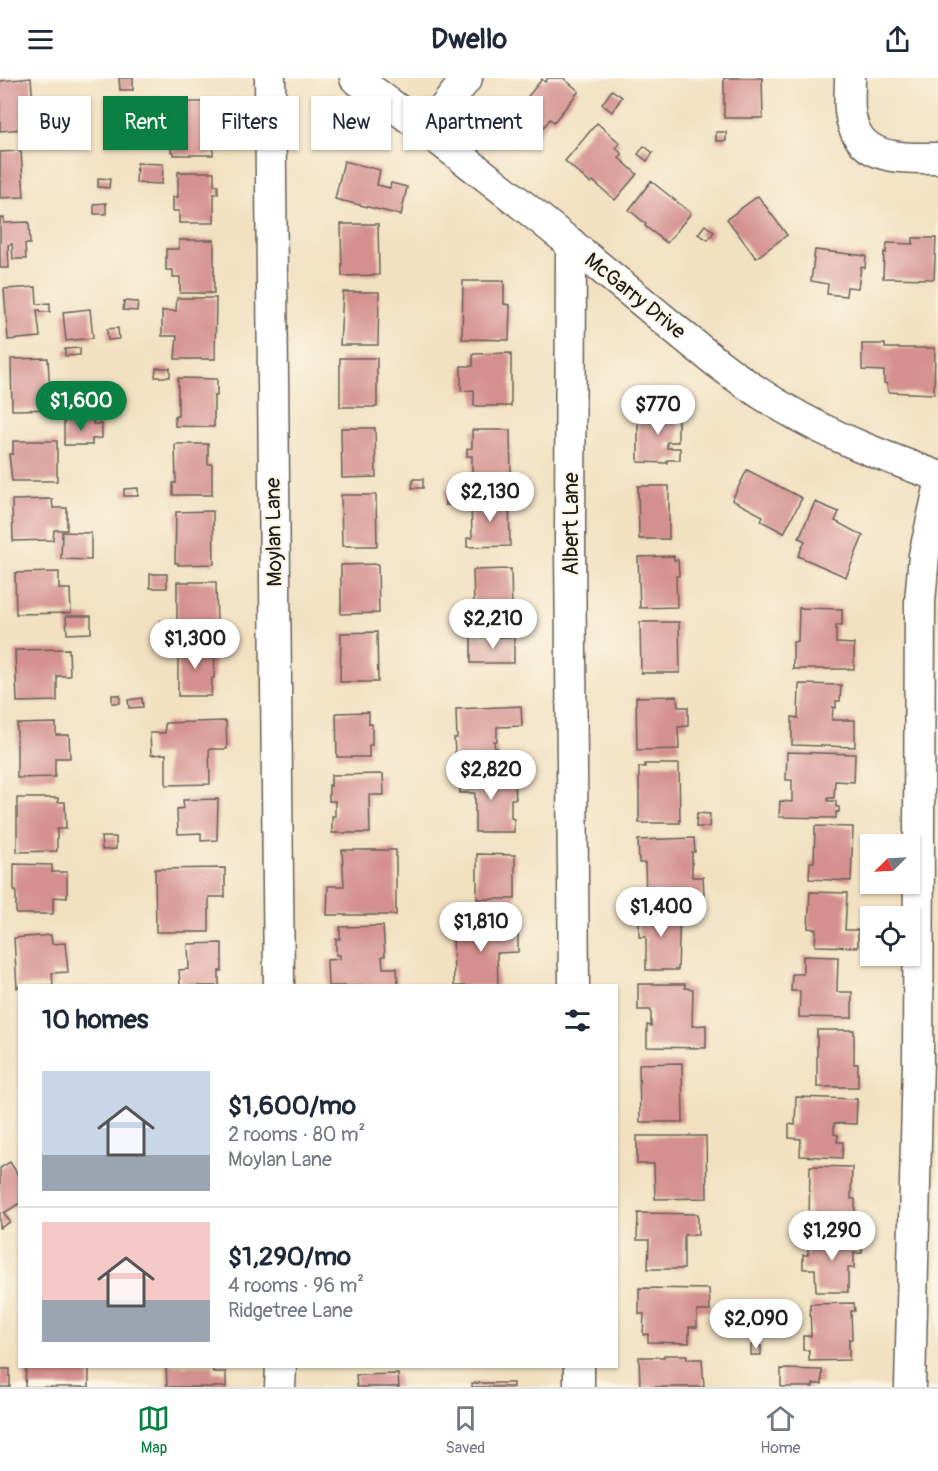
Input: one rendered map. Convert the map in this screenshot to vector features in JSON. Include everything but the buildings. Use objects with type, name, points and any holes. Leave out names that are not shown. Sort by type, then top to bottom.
[{"type":"street","name":"Moylan Lane","points":[[270,78],[279,984]]},
{"type":"street","name":"McGarry Drive","points":[[355,78],[403,113]]},
{"type":"street","points":[[453,96],[467,78]]},
{"type":"street","points":[[850,78],[850,110],[854,128],[861,142],[880,154],[905,158],[938,158]]},
{"type":"street","name":"McGarry Drive","points":[[452,150],[739,380],[784,409],[833,435],[938,476]]},
{"type":"street","name":"Albert Lane","points":[[571,243],[570,546],[574,984]]},
{"type":"street","points":[[910,1387],[928,1060],[920,602],[924,555],[938,493]]},
{"type":"street","points":[[280,1368],[280,1387]]},
{"type":"street","points":[[579,1368],[579,1387]]}]
